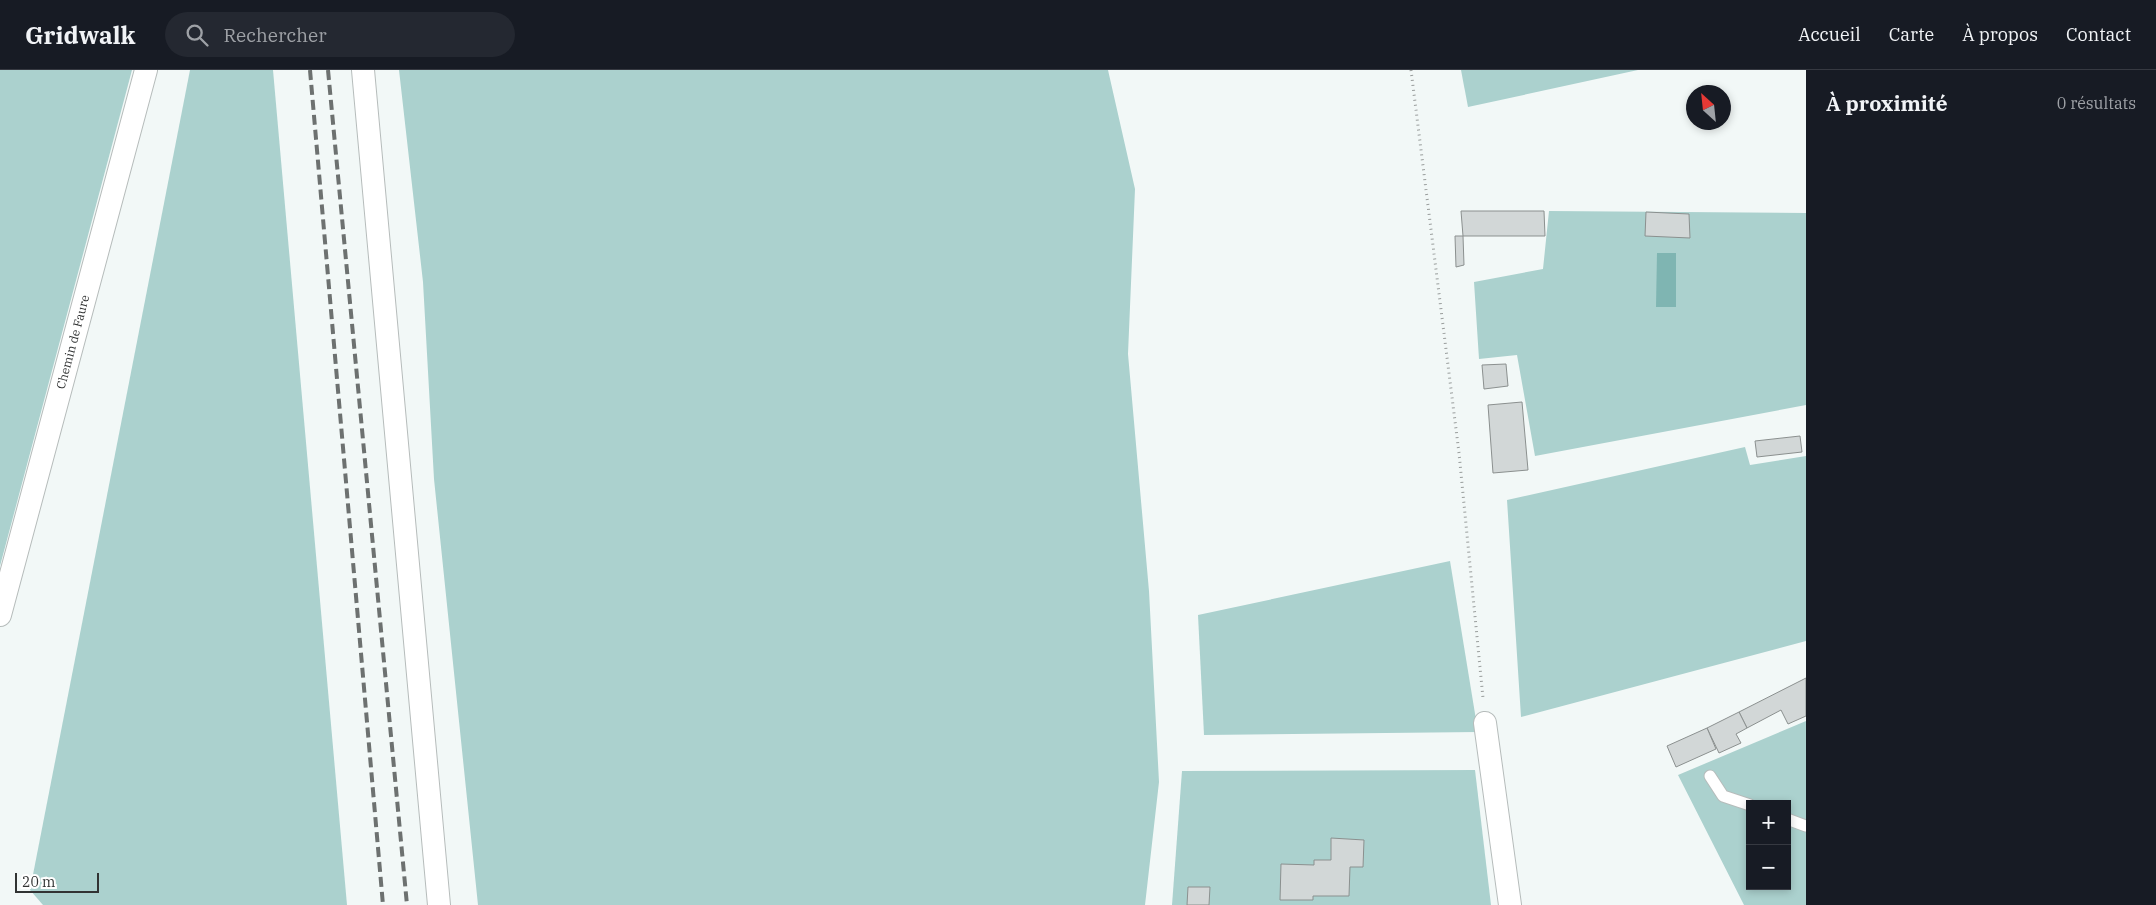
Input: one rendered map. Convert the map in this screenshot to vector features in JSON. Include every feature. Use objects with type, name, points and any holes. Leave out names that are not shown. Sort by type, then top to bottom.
[{"type":"street","name":"Chemin de Faure","points":[[0,614],[146,70]]},
{"type":"street","points":[[363,70],[439,905]]},
{"type":"street","points":[[1485,723],[1510,905]]},
{"type":"lane","points":[[1710,776],[1724,796],[1746,804]]},
{"type":"lane","points":[[1791,820],[1806,826]]},
{"type":"path","points":[[1411,70],[1459,453],[1485,723]]},
{"type":"shaded area","points":[[0,70],[132,70],[0,566]]},
{"type":"shaded area","points":[[190,70],[273,70],[347,905],[43,905],[30,890]]},
{"type":"shaded area","points":[[399,70],[1108,70],[1135,189],[1128,354],[1149,591],[1159,782],[1145,905],[478,905],[434,479],[423,282]]},
{"type":"shaded area","points":[[1461,70],[1638,70],[1468,107]]},
{"type":"shaded area","points":[[1549,211],[1806,213],[1806,405],[1535,456],[1517,355],[1479,359],[1474,282],[1543,269]]},
{"type":"shaded area","points":[[1657,253],[1676,253],[1676,307],[1656,307]]},
{"type":"shaded area","points":[[1745,447],[1750,465],[1806,456],[1806,641],[1521,717],[1507,500]]},
{"type":"shaded area","points":[[1450,561],[1478,732],[1204,735],[1198,615]]},
{"type":"shaded area","points":[[1806,721],[1806,905],[1744,905],[1678,775]]},
{"type":"shaded area","points":[[1475,770],[1491,905],[1172,905],[1182,771]]},
{"type":"building","points":[[1461,211],[1544,211],[1545,236],[1463,236]]},
{"type":"building","points":[[1646,212],[1689,214],[1690,238],[1645,236]]},
{"type":"building","points":[[1455,236],[1463,236],[1464,265],[1456,267]]},
{"type":"building","points":[[1506,364],[1508,386],[1484,389],[1482,365]]},
{"type":"building","points":[[1522,402],[1528,470],[1493,473],[1488,405]]},
{"type":"building","points":[[1800,436],[1802,452],[1757,457],[1755,441]]},
{"type":"building","points":[[1806,678],[1806,716],[1788,724],[1781,710],[1747,728],[1739,712]]},
{"type":"building","points":[[1739,712],[1747,728],[1736,734],[1741,743],[1719,753],[1707,728]]},
{"type":"building","points":[[1707,728],[1716,749],[1676,767],[1667,746]]},
{"type":"building","points":[[1331,838],[1364,840],[1363,867],[1350,867],[1349,896],[1313,896],[1313,900],[1280,900],[1281,864],[1314,865],[1314,860],[1331,860]]},
{"type":"building","points":[[1188,887],[1210,887],[1209,905],[1187,905]]},
{"type":"railway","points":[[310,70],[383,905]]},
{"type":"railway","points":[[328,70],[407,905]]}]
